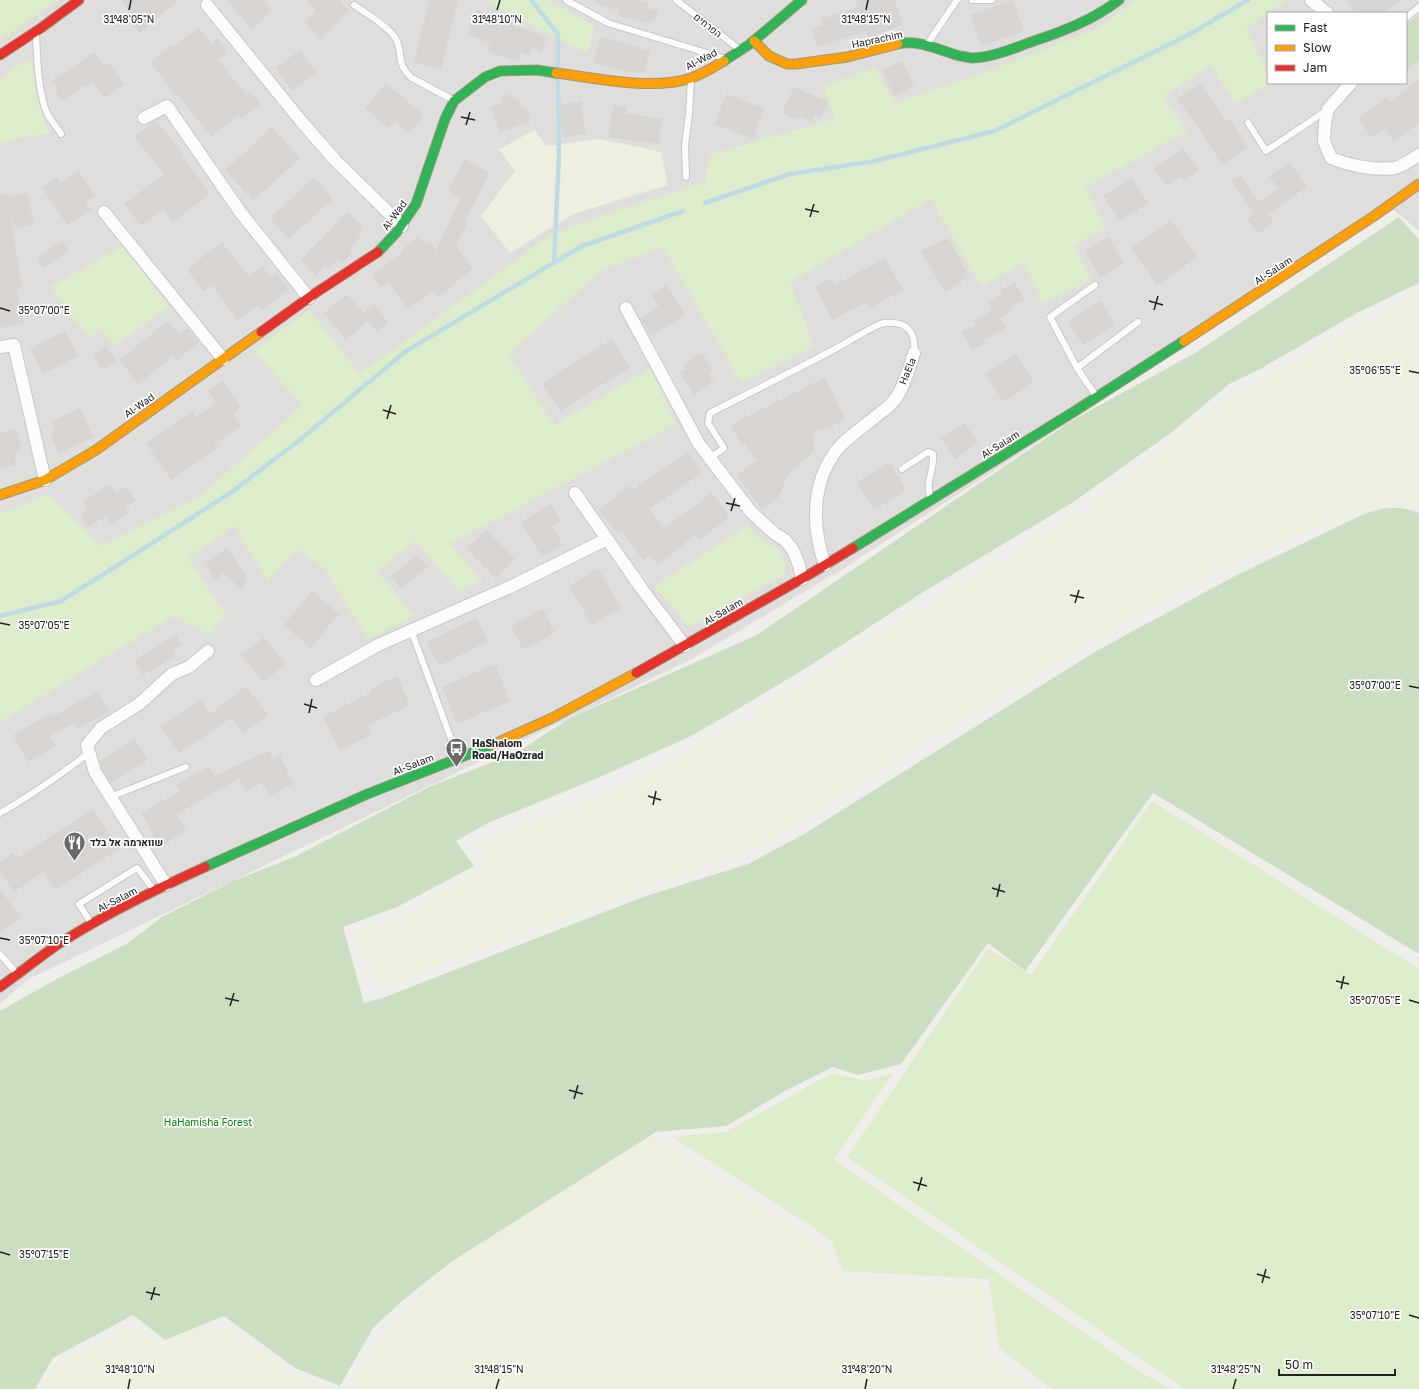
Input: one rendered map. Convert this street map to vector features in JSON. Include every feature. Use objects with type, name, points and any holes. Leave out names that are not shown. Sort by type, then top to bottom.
[{"type":"main road","points":[[0,55],[79,0]]},
{"type":"main road","name":"Al-Wad","points":[[0,495],[45,480],[96,450],[309,298],[378,252],[402,226],[416,204],[445,119],[454,101],[485,77],[500,71],[537,70],[620,81],[648,83],[668,83],[691,78],[711,69],[754,41],[802,0]]},
{"type":"main road","name":"Haprachim","points":[[754,41],[769,56],[777,61],[787,64],[847,57],[904,43],[927,45],[948,53],[972,58],[1004,52],[1088,20],[1105,11],[1118,0]]},
{"type":"main road","name":"Al-Salam","points":[[0,987],[55,947],[92,925],[166,886],[365,795],[507,739],[603,692],[685,646],[802,579],[1096,397],[1278,280],[1419,184]]},
{"type":"street","points":[[1312,0],[1326,12]]},
{"type":"street","points":[[207,5],[291,110],[336,162],[402,226]]},
{"type":"street","points":[[1350,84],[1328,110],[1325,123],[1324,141],[1331,158],[1345,164],[1380,169],[1395,168],[1419,155]]},
{"type":"street","points":[[144,118],[167,106],[241,213],[309,298]]},
{"type":"street","points":[[104,212],[223,359]]},
{"type":"street","points":[[626,308],[699,444],[751,512],[774,533],[785,540],[793,550],[799,565],[802,579]]},
{"type":"street","points":[[0,347],[14,345],[45,480]]},
{"type":"street","name":"HaEla","points":[[824,565],[819,549],[817,530],[817,492],[823,473],[831,458],[843,444],[892,403],[904,383],[914,353]]},
{"type":"street","points":[[575,494],[642,589],[685,646]]},
{"type":"street","points":[[316,680],[378,646],[411,630],[510,587],[607,539]]},
{"type":"street","points":[[166,886],[95,772],[87,745],[101,728],[139,704],[172,674],[190,667],[208,651]]},
{"type":"lane","points":[[566,0],[608,23],[726,59]]},
{"type":"lane","name":"הפרחים","points":[[676,0],[740,50]]},
{"type":"lane","points":[[927,45],[957,0]]},
{"type":"lane","points":[[972,0],[992,0]]},
{"type":"lane","points":[[354,5],[388,29],[396,39],[401,66],[406,74],[454,101]]},
{"type":"lane","points":[[1407,17],[1419,8]]},
{"type":"lane","points":[[35,32],[37,66],[42,96],[47,112],[61,134]]},
{"type":"lane","points":[[686,177],[685,145],[689,114],[691,78]]},
{"type":"lane","points":[[1248,123],[1266,150],[1328,110]]},
{"type":"lane","points":[[1095,285],[1050,317],[1077,368],[1096,397]]},
{"type":"lane","points":[[1077,368],[1138,322]]},
{"type":"lane","name":"HaEla","points":[[710,458],[724,448],[708,423],[710,413],[882,323],[898,323],[906,326],[911,331],[915,342],[914,353]]},
{"type":"lane","points":[[902,469],[928,452],[934,454],[928,488],[931,499]]},
{"type":"lane","points":[[411,630],[458,759]]},
{"type":"lane","points":[[0,813],[38,791],[90,752]]},
{"type":"lane","points":[[110,797],[186,767]]},
{"type":"lane","points":[[92,925],[79,904],[137,868],[155,892]]},
{"type":"lane","points":[[0,954],[17,974]]},
{"type":"shaded area","points":[[0,0],[1419,0],[1419,231],[1394,210],[846,567],[690,660],[27,980],[0,1004]]},
{"type":"shaded area","points":[[133,849],[152,877],[75,922],[59,895]]},
{"type":"green space","points":[[0,0],[58,0],[0,39]]},
{"type":"green space","points":[[483,0],[548,0],[595,26],[587,53]]},
{"type":"green space","points":[[1136,0],[1287,0],[1269,12],[1267,12],[1267,14],[1246,28],[1267,71],[1267,84],[1269,84],[1236,103],[1211,66],[1163,97],[1188,131],[1085,187],[1106,229],[1074,245],[1091,280],[1043,303],[1023,263],[981,286],[931,199],[790,282],[814,346],[741,383],[663,247],[602,270],[509,354],[554,425],[650,368],[677,424],[450,544],[482,580],[459,592],[415,541],[378,571],[414,616],[368,639],[323,567],[297,550],[267,581],[234,526],[188,558],[226,615],[210,634],[173,616],[0,722],[0,513],[48,494],[101,546],[201,495],[302,406],[254,350],[309,310],[360,374],[550,235],[614,211],[705,183],[709,155],[835,119],[824,86],[875,67],[895,103],[1015,61],[1095,29]]},
{"type":"green space","points":[[1419,15],[1419,60],[1407,69],[1407,24]]},
{"type":"green space","points":[[31,57],[36,94],[41,114],[50,133],[0,142],[0,79]]},
{"type":"green space","points":[[535,130],[546,146],[600,139],[661,152],[668,185],[573,214],[510,253],[481,216],[515,171],[499,149]]},
{"type":"green space","name":"HaHamisha Forest","points":[[1399,217],[1419,240],[1419,283],[1357,313],[1260,369],[1229,384],[1172,432],[1072,503],[920,594],[811,665],[726,716],[689,737],[600,777],[488,823],[456,841],[474,866],[397,907],[343,927],[364,1003],[385,997],[643,897],[748,864],[804,834],[1098,650],[1235,576],[1364,514],[1385,508],[1397,508],[1419,513],[1419,954],[1153,793],[1025,971],[988,943],[901,1064],[858,1075],[833,1067],[785,1091],[726,1126],[656,1132],[451,1262],[402,1301],[373,1328],[340,1386],[295,1368],[224,1316],[165,1340],[133,1315],[53,1358],[35,1389],[0,1389],[0,1011],[55,980],[128,943],[162,917],[233,881],[294,857],[431,786],[516,753],[570,718],[757,635],[1071,421],[1195,353]]},
{"type":"green space","points":[[123,246],[169,307],[115,345],[101,330],[89,339],[51,287]]},
{"type":"green space","points":[[1419,291],[1419,504],[1402,500],[1347,515],[1211,572],[930,739],[771,841],[379,989],[353,931],[400,918],[486,864],[473,845],[608,793],[741,722],[884,630],[1085,509],[1231,396]]},
{"type":"green space","points":[[748,525],[756,536],[779,549],[786,564],[784,575],[689,627],[654,586]]},
{"type":"green space","points":[[1152,801],[1419,969],[1419,1389],[1185,1389],[847,1157],[988,949],[1031,975]]},
{"type":"green space","points":[[833,1073],[865,1081],[893,1073],[834,1160],[1141,1372],[1170,1389],[1052,1389],[999,1348],[989,1279],[842,1271],[832,1242],[813,1227],[672,1137],[725,1132]]},
{"type":"green space","points":[[651,1135],[820,1243],[840,1278],[984,1285],[988,1356],[1034,1389],[350,1389],[387,1329],[451,1262]]},
{"type":"green space","points":[[130,1325],[163,1345],[188,1332],[223,1326],[288,1371],[330,1389],[42,1389],[55,1365]]},
{"type":"building","points":[[121,0],[178,0],[140,33],[125,15],[130,11]]},
{"type":"building","points":[[227,0],[264,0],[272,11],[251,29]]},
{"type":"building","points":[[306,0],[339,0],[349,10],[320,39],[304,22],[316,11]]},
{"type":"building","points":[[429,0],[458,0],[441,69],[414,63]]},
{"type":"building","points":[[594,0],[638,0],[649,2],[647,8],[658,10],[655,20],[647,23],[618,16],[619,11],[594,3]]},
{"type":"building","points":[[855,0],[895,0],[903,25],[868,37],[866,31],[817,47],[811,29],[823,25],[821,19],[858,7]]},
{"type":"building","points":[[1013,0],[1024,31],[981,46],[970,15]]},
{"type":"building","points":[[1346,0],[1401,0],[1385,12],[1355,12]]},
{"type":"building","points":[[477,10],[547,38],[541,52],[532,48],[529,56],[521,52],[518,60],[512,60],[487,51],[490,43],[468,34]]},
{"type":"building","points":[[199,27],[211,43],[217,38],[227,52],[217,59],[247,95],[251,92],[261,103],[242,119],[238,115],[211,137],[177,94],[175,95],[150,62],[173,44],[174,46]]},
{"type":"building","points":[[601,36],[650,51],[644,73],[625,71],[594,62]]},
{"type":"building","points":[[300,50],[316,73],[292,91],[276,68]]},
{"type":"building","points":[[94,52],[104,66],[109,62],[124,84],[105,98],[93,82],[87,87],[85,85],[61,101],[54,91],[58,88],[52,80],[63,73],[64,74]]},
{"type":"building","points":[[902,61],[914,86],[894,96],[882,70]]},
{"type":"building","points":[[1419,79],[1419,123],[1394,141],[1385,129],[1372,138],[1358,118],[1387,97],[1390,102]]},
{"type":"building","points":[[386,83],[424,115],[410,133],[395,121],[389,128],[365,108]]},
{"type":"building","points":[[1201,83],[1226,121],[1229,118],[1248,148],[1222,165],[1198,127],[1177,98]]},
{"type":"building","points":[[794,87],[828,102],[821,117],[815,115],[812,122],[801,117],[799,120],[782,113]]},
{"type":"building","points":[[512,94],[514,99],[518,98],[522,108],[526,107],[531,121],[500,132],[490,107],[502,103],[500,98]]},
{"type":"building","points":[[726,94],[764,108],[753,139],[714,124]]},
{"type":"building","points":[[581,102],[586,134],[563,137],[559,105]]},
{"type":"building","points":[[613,105],[627,107],[626,113],[662,119],[659,144],[608,137]]},
{"type":"building","points":[[156,120],[183,153],[181,154],[210,194],[173,222],[163,210],[141,226],[124,204],[164,174],[134,137]]},
{"type":"building","points":[[272,127],[300,158],[253,201],[225,170]]},
{"type":"building","points":[[1183,148],[1199,170],[1184,181],[1181,176],[1167,186],[1154,168]]},
{"type":"building","points":[[465,159],[490,173],[464,222],[467,223],[456,246],[473,268],[439,297],[434,291],[408,309],[388,282],[381,287],[372,275],[402,253],[401,251],[418,236],[425,244],[429,242],[436,250],[461,198],[448,190]]},
{"type":"building","points":[[1290,162],[1307,187],[1268,214],[1274,222],[1258,234],[1247,219],[1254,214],[1232,181],[1240,176],[1260,202],[1279,189],[1269,176]]},
{"type":"building","points":[[79,171],[95,196],[85,202],[91,210],[67,225],[42,187],[57,177],[61,183]]},
{"type":"building","points":[[314,178],[333,199],[288,239],[270,218]]},
{"type":"building","points":[[1131,178],[1148,203],[1120,221],[1103,196]]},
{"type":"building","points":[[27,193],[34,224],[17,228],[11,219],[22,287],[16,288],[24,323],[0,328],[0,195],[7,195],[7,197]]},
{"type":"building","points":[[347,212],[363,227],[358,233],[361,237],[350,249],[353,252],[342,263],[338,259],[329,269],[325,265],[316,275],[301,260]]},
{"type":"building","points":[[1171,220],[1198,257],[1157,285],[1131,248]]},
{"type":"building","points":[[1108,237],[1124,263],[1101,278],[1085,252]]},
{"type":"building","points":[[948,238],[969,276],[946,292],[920,251]]},
{"type":"building","points":[[62,241],[69,251],[43,268],[37,258]]},
{"type":"building","points":[[222,242],[249,277],[262,266],[271,277],[276,273],[289,289],[262,310],[258,305],[238,320],[211,285],[203,291],[187,269]]},
{"type":"building","points":[[885,258],[903,290],[870,308],[867,302],[832,320],[815,286],[831,278],[835,285]]},
{"type":"building","points":[[1015,282],[1025,300],[1009,309],[1011,312],[1000,318],[1006,328],[984,340],[986,343],[972,350],[962,332],[976,325],[974,321],[993,310],[988,302],[1001,294],[999,291]]},
{"type":"building","points":[[667,285],[685,315],[651,336],[640,318],[659,306],[652,295]]},
{"type":"building","points":[[347,294],[363,313],[374,304],[389,323],[378,332],[368,321],[346,340],[324,313]]},
{"type":"building","points":[[1100,301],[1115,324],[1083,345],[1068,322]]},
{"type":"building","points":[[168,321],[179,335],[187,328],[199,343],[176,361],[174,355],[138,384],[119,360]]},
{"type":"building","points":[[65,331],[78,356],[43,374],[30,348]]},
{"type":"building","points":[[612,339],[630,367],[561,412],[542,384],[566,367],[567,368]]},
{"type":"building","points":[[107,346],[116,362],[102,370],[93,354]]},
{"type":"building","points":[[702,353],[713,370],[709,373],[714,382],[694,395],[680,372],[685,369],[683,365]]},
{"type":"building","points":[[1016,354],[1034,382],[1004,402],[985,374]]},
{"type":"building","points":[[825,377],[845,419],[832,426],[813,432],[815,451],[789,473],[778,498],[762,510],[737,475],[757,460],[745,443],[742,446],[731,425]]},
{"type":"building","points":[[222,380],[241,408],[233,414],[241,426],[214,444],[217,448],[171,480],[146,443],[192,411],[196,417],[216,403],[208,391]]},
{"type":"building","points":[[80,408],[93,437],[59,453],[50,434],[55,432],[51,422]]},
{"type":"building","points":[[965,423],[978,443],[955,459],[941,438]]},
{"type":"building","points":[[16,428],[22,449],[14,454],[17,464],[0,469],[0,433]]},
{"type":"building","points":[[688,452],[702,473],[649,509],[664,528],[712,493],[730,517],[699,540],[695,535],[658,565],[650,555],[643,560],[621,531],[618,533],[599,510],[630,485],[633,490]]},
{"type":"building","points":[[890,462],[906,490],[874,510],[857,482]]},
{"type":"building","points":[[110,484],[116,493],[126,486],[136,501],[125,508],[128,513],[111,524],[106,516],[89,527],[80,514],[87,509],[83,502]]},
{"type":"building","points":[[551,504],[561,521],[552,527],[563,545],[542,557],[521,522]]},
{"type":"building","points":[[486,530],[515,559],[495,578],[466,549]]},
{"type":"building","points":[[227,547],[247,578],[243,590],[223,573],[215,581],[206,563]]},
{"type":"building","points":[[417,555],[427,567],[401,589],[391,576]]},
{"type":"building","points":[[598,568],[621,608],[592,625],[569,586]]},
{"type":"building","points":[[312,591],[339,614],[311,648],[284,625]]},
{"type":"building","points":[[543,609],[555,633],[523,650],[511,626]]},
{"type":"building","points":[[476,618],[488,641],[439,666],[427,642]]},
{"type":"building","points":[[176,635],[182,645],[174,650],[175,657],[143,675],[134,660]]},
{"type":"building","points":[[264,637],[286,664],[263,682],[241,655]]},
{"type":"building","points":[[495,664],[510,701],[457,724],[442,687]]},
{"type":"building","points":[[397,676],[410,705],[368,725],[372,734],[340,751],[323,717],[372,692],[370,689]]},
{"type":"building","points":[[246,686],[268,715],[243,734],[231,718],[179,753],[161,727],[201,700],[210,714]]},
{"type":"building","points":[[98,691],[109,711],[77,729],[74,723],[50,736],[56,746],[28,762],[13,735],[50,714],[52,717]]},
{"type":"building","points":[[135,739],[148,760],[111,783],[101,767],[100,761]]},
{"type":"building","points":[[269,750],[273,759],[280,755],[293,784],[269,796],[263,783],[245,791],[239,778],[177,814],[186,831],[160,847],[141,813],[180,791],[176,785],[209,766],[215,776]]},
{"type":"building","points":[[93,809],[119,849],[55,890],[43,872],[14,892],[0,872],[0,862],[13,853],[17,858]]},
{"type":"building","points":[[0,889],[21,918],[0,933]]},
{"type":"waterway","points":[[531,0],[558,34],[558,69]]},
{"type":"waterway","points":[[705,203],[790,174],[875,161],[995,131],[1188,35],[1248,0]]},
{"type":"waterway","points":[[554,262],[559,155],[558,76]]},
{"type":"waterway","points":[[0,616],[61,601],[140,551],[233,491],[301,439],[406,351],[582,246],[683,211]]},
{"type":"traffic: fast","points":[[724,61],[750,44],[802,0]]},
{"type":"traffic: fast","points":[[898,44],[922,44],[960,56],[979,58],[993,55],[1052,35],[1087,20],[1119,0]]},
{"type":"traffic: fast","points":[[378,252],[396,233],[416,204],[445,119],[454,101],[485,77],[500,71],[537,70],[556,73]]},
{"type":"traffic: fast","points":[[853,548],[1075,411],[1184,341]]},
{"type":"traffic: fast","points":[[205,867],[365,795],[492,745]]},
{"type":"traffic: slow","points":[[754,41],[769,56],[787,64],[847,57],[898,44]]},
{"type":"traffic: slow","points":[[556,73],[624,82],[676,82],[691,78],[724,61]]},
{"type":"traffic: slow","points":[[1184,341],[1374,216],[1419,184]]},
{"type":"traffic: slow","points":[[0,495],[45,480],[96,450],[261,332]]},
{"type":"traffic: slow","points":[[492,745],[552,718],[636,673]]},
{"type":"traffic: jam","points":[[0,55],[41,28],[79,0]]},
{"type":"traffic: jam","points":[[261,332],[314,294],[378,252]]},
{"type":"traffic: jam","points":[[636,673],[853,548]]},
{"type":"traffic: jam","points":[[0,987],[54,947],[90,925],[147,894],[205,867]]},
{"type":"place","name":"HaShalom Road/HaOzrad","points":[[457,768]]},
{"type":"place","name":"שווארמה אל בלד","points":[[75,862]]}]
